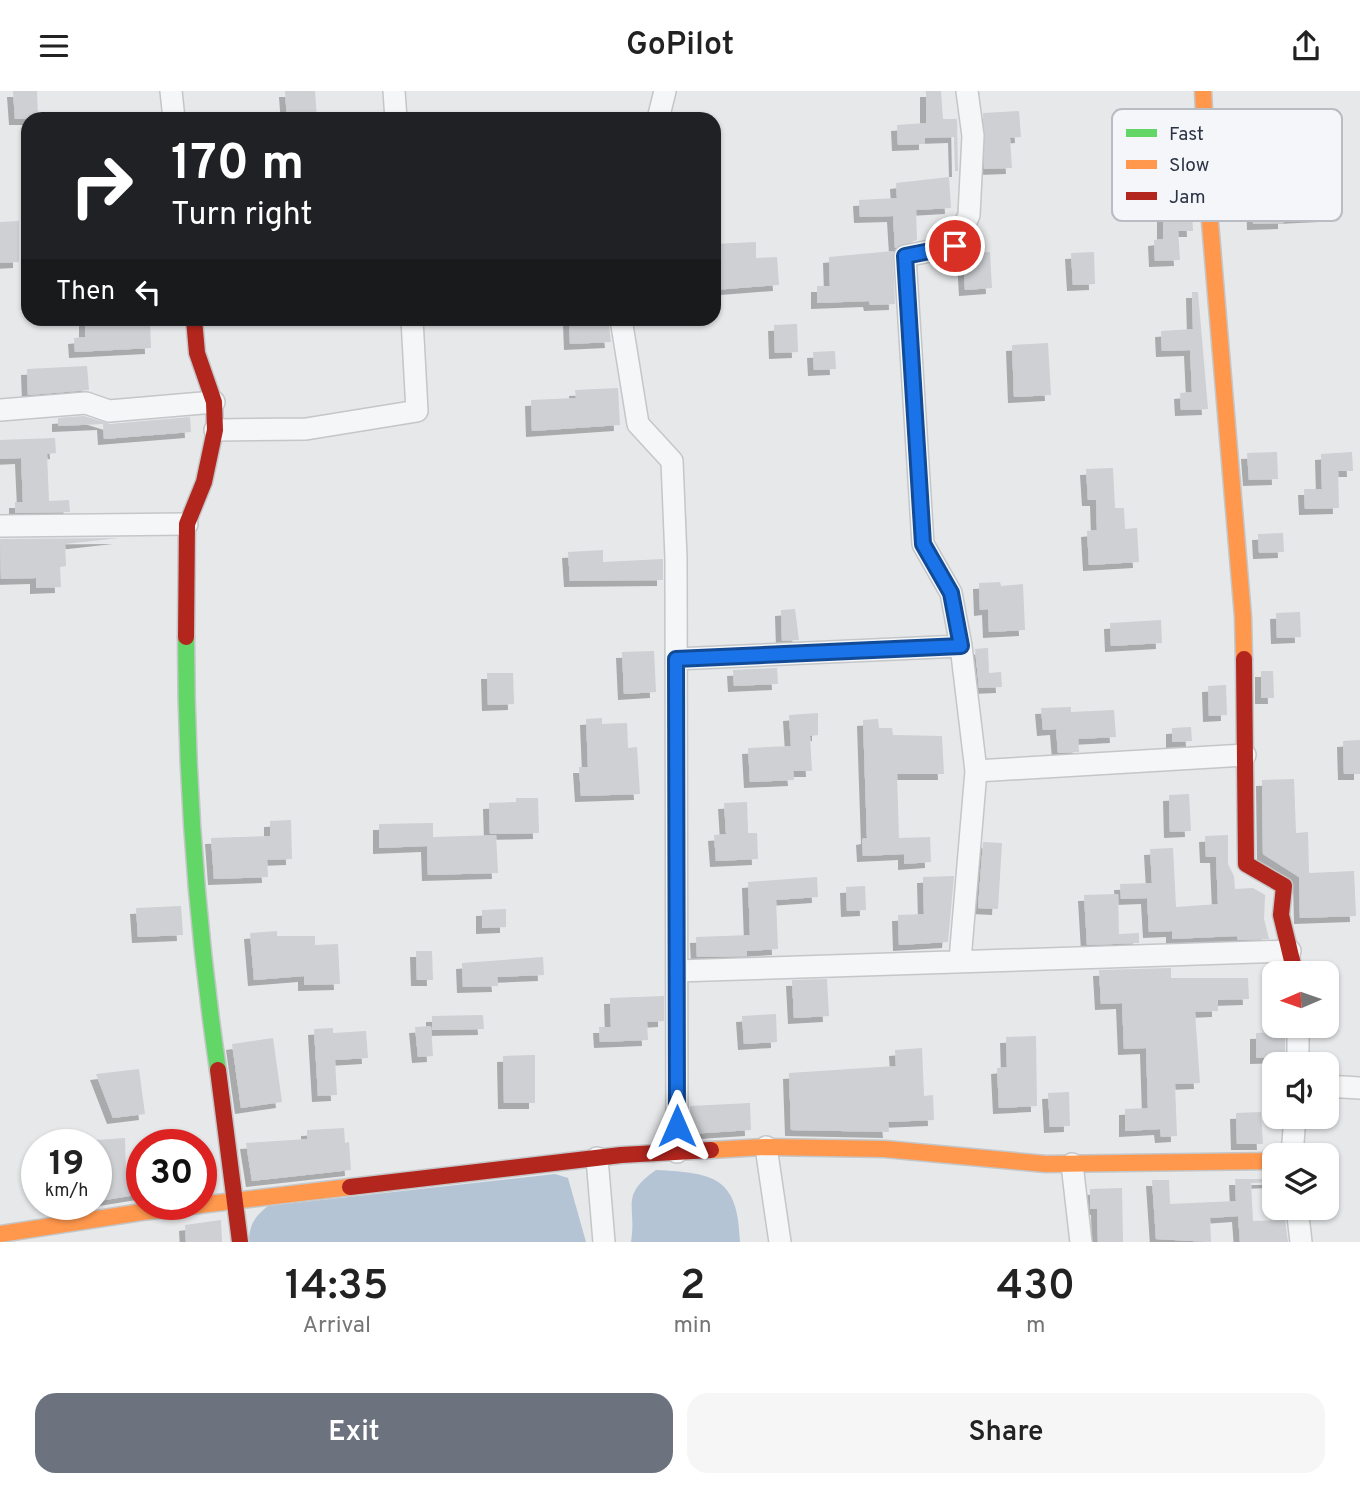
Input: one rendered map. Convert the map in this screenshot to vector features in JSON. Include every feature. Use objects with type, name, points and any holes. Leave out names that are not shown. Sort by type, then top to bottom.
[{"type":"street","points":[[171,91],[173,112]]},
{"type":"street","points":[[394,91],[396,112]]},
{"type":"street","points":[[660,112],[665,91]]},
{"type":"street","points":[[960,960],[976,771],[961,646],[951,593],[923,544],[905,256],[955,246],[969,215],[973,136],[967,91]]},
{"type":"street","points":[[1203,91],[1204,109]]},
{"type":"street","points":[[1210,221],[1243,617],[1246,864],[1284,887],[1281,915],[1292,961]]},
{"type":"street","points":[[195,326],[197,353],[214,402],[215,431],[204,482],[187,524],[186,722],[202,959],[237,1200],[240,1242]]},
{"type":"street","points":[[215,431],[306,429],[417,411],[412,326]]},
{"type":"street","points":[[622,326],[638,424],[672,461],[676,659],[677,1152]]},
{"type":"street","points":[[0,410],[86,403],[108,411],[214,402]]},
{"type":"street","points":[[0,526],[187,524]]},
{"type":"street","points":[[676,659],[961,646]]},
{"type":"street","points":[[976,771],[1245,755]]},
{"type":"street","points":[[677,971],[1290,951]]},
{"type":"street","points":[[1339,1087],[1360,1088]]},
{"type":"street","points":[[0,1234],[237,1200],[597,1158],[677,1152],[766,1147],[885,1149],[1045,1164],[1262,1161]]},
{"type":"street","points":[[766,1147],[780,1242]]},
{"type":"street","points":[[597,1158],[604,1242]]},
{"type":"street","points":[[1072,1164],[1081,1242]]},
{"type":"street","points":[[1298,1220],[1301,1242]]},
{"type":"water","points":[[656,1170],[694,1173],[719,1183],[728,1191],[734,1204],[740,1242],[631,1242],[633,1194]]},
{"type":"water","points":[[555,1174],[568,1178],[586,1242],[249,1242],[254,1221],[268,1206]]},
{"type":"building","points":[[13,91],[37,91],[38,112],[21,112],[21,119],[15,119]]},
{"type":"building","points":[[285,91],[315,91],[316,112],[286,112]]},
{"type":"building","points":[[926,91],[941,91],[943,119],[957,119],[958,171],[955,171],[954,137],[925,138],[925,144],[898,145],[897,125],[926,123]]},
{"type":"building","points":[[1019,111],[1021,137],[1010,138],[1012,168],[984,169],[983,113]]},
{"type":"building","points":[[949,177],[951,208],[916,210],[917,240],[895,248],[893,216],[860,217],[859,200],[897,198],[896,183]]},
{"type":"building","points":[[19,221],[19,262],[0,263],[0,222]]},
{"type":"building","points":[[1163,221],[1192,221],[1193,231],[1178,231],[1180,260],[1155,261],[1154,240],[1163,239]]},
{"type":"building","points":[[1253,221],[1284,221],[1284,223],[1253,224]]},
{"type":"building","points":[[756,242],[756,258],[777,257],[779,285],[721,289],[721,244]]},
{"type":"building","points":[[893,251],[895,304],[870,305],[869,301],[817,303],[817,286],[830,286],[829,257]]},
{"type":"building","points":[[990,252],[992,288],[965,290],[963,256],[966,253]]},
{"type":"building","points":[[1094,252],[1095,284],[1073,285],[1071,253]]},
{"type":"building","points":[[1192,292],[1198,292],[1208,409],[1181,410],[1180,393],[1192,392],[1190,350],[1162,351],[1161,331],[1193,329]]},
{"type":"building","points":[[797,324],[798,352],[775,353],[774,325]]},
{"type":"building","points":[[85,326],[150,326],[151,348],[75,352],[74,338],[85,337]]},
{"type":"building","points":[[569,326],[609,326],[611,342],[570,344]]},
{"type":"building","points":[[1048,343],[1051,395],[1014,397],[1012,345]]},
{"type":"building","points":[[835,351],[836,369],[814,370],[813,352]]},
{"type":"building","points":[[87,366],[89,390],[28,395],[27,369]]},
{"type":"building","points":[[618,388],[620,425],[532,431],[531,400],[576,398],[575,390]]},
{"type":"building","points":[[84,416],[110,424],[190,417],[191,432],[104,439],[103,424],[58,426],[58,418]]},
{"type":"building","points":[[55,438],[56,453],[47,454],[49,501],[69,500],[70,512],[15,513],[15,502],[23,502],[21,458],[0,459],[0,440]]},
{"type":"building","points":[[1277,452],[1278,479],[1249,480],[1247,453]]},
{"type":"building","points":[[1352,452],[1353,471],[1338,471],[1339,508],[1305,509],[1304,489],[1322,489],[1321,454]]},
{"type":"building","points":[[1113,468],[1115,508],[1124,508],[1125,529],[1137,528],[1139,562],[1089,565],[1087,531],[1097,530],[1096,500],[1088,500],[1086,469]]},
{"type":"building","points":[[1283,533],[1284,552],[1259,553],[1258,534]]},
{"type":"building","points":[[119,538],[65,544],[66,566],[60,567],[61,587],[36,588],[36,578],[1,579],[0,539]]},
{"type":"building","points":[[603,550],[603,562],[663,559],[663,580],[570,581],[568,552]]},
{"type":"building","points":[[1000,582],[1001,586],[1023,584],[1025,630],[989,632],[988,609],[980,610],[979,583]]},
{"type":"building","points":[[795,609],[799,640],[782,641],[781,610]]},
{"type":"building","points":[[1300,612],[1301,637],[1277,638],[1276,613]]},
{"type":"building","points":[[1161,620],[1162,643],[1111,646],[1110,623]]},
{"type":"building","points":[[988,648],[989,673],[1001,672],[1002,687],[979,688],[975,649]]},
{"type":"building","points":[[654,651],[656,692],[624,694],[622,652]]},
{"type":"building","points":[[777,668],[778,684],[734,686],[733,670]]},
{"type":"building","points":[[1261,671],[1273,671],[1274,698],[1261,698]]},
{"type":"building","points":[[487,673],[513,673],[514,704],[488,705]]},
{"type":"building","points":[[1226,685],[1227,715],[1209,716],[1208,686]]},
{"type":"building","points":[[1071,707],[1071,712],[1114,710],[1116,737],[1078,739],[1079,752],[1058,753],[1056,729],[1043,730],[1041,708]]},
{"type":"building","points":[[818,713],[818,735],[810,736],[812,771],[793,771],[794,780],[750,782],[748,748],[791,746],[789,715]]},
{"type":"building","points":[[602,718],[602,724],[627,723],[628,748],[637,747],[640,794],[581,796],[579,767],[588,767],[586,719]]},
{"type":"building","points":[[878,719],[879,728],[892,728],[893,735],[942,736],[944,774],[897,774],[899,838],[930,837],[931,862],[904,864],[904,854],[863,856],[862,839],[867,838],[863,720]]},
{"type":"building","points":[[1191,727],[1192,741],[1172,742],[1172,728]]},
{"type":"building","points":[[1360,740],[1360,774],[1344,774],[1343,741]]},
{"type":"building","points":[[1294,779],[1296,833],[1308,832],[1309,873],[1354,871],[1356,916],[1300,918],[1299,877],[1263,854],[1262,780]]},
{"type":"building","points":[[1189,794],[1191,831],[1170,832],[1169,795]]},
{"type":"building","points":[[516,798],[538,798],[539,833],[490,834],[489,803],[516,802]]},
{"type":"building","points":[[747,802],[748,833],[757,833],[758,859],[716,861],[714,835],[726,834],[724,803]]},
{"type":"building","points":[[291,820],[292,859],[267,860],[268,877],[214,879],[211,838],[270,836],[270,821]]},
{"type":"building","points":[[433,823],[433,837],[496,835],[498,873],[428,875],[427,846],[379,848],[379,824]]},
{"type":"building","points":[[1228,835],[1228,864],[1234,876],[1235,889],[1253,888],[1265,895],[1264,919],[1269,939],[1238,940],[1237,936],[1172,939],[1172,931],[1149,932],[1147,898],[1121,899],[1120,884],[1152,883],[1150,849],[1173,848],[1176,907],[1218,904],[1216,857],[1206,857],[1205,836]]},
{"type":"building","points":[[983,842],[1002,843],[998,909],[978,908]]},
{"type":"building","points":[[954,876],[948,942],[899,945],[898,915],[924,914],[923,877]]},
{"type":"building","points":[[817,877],[818,897],[776,900],[778,949],[747,951],[747,956],[697,957],[696,937],[750,935],[748,882]]},
{"type":"building","points":[[865,886],[866,910],[847,911],[846,887]]},
{"type":"building","points":[[1118,894],[1119,934],[1139,933],[1139,943],[1087,945],[1084,895]]},
{"type":"building","points":[[181,906],[183,935],[138,937],[136,908]]},
{"type":"building","points":[[506,909],[506,927],[482,928],[482,910]]},
{"type":"building","points":[[277,931],[277,936],[315,936],[315,945],[338,944],[340,984],[304,985],[304,976],[254,980],[250,933]]},
{"type":"building","points":[[416,951],[432,951],[433,980],[417,980]]},
{"type":"building","points":[[543,957],[544,975],[497,977],[498,986],[463,987],[462,963]]},
{"type":"building","points":[[1171,968],[1171,978],[1248,978],[1249,999],[1218,1000],[1218,1011],[1195,1012],[1200,1083],[1175,1084],[1177,1136],[1161,1137],[1160,1129],[1125,1131],[1125,1109],[1148,1108],[1146,1048],[1124,1049],[1122,1003],[1101,1004],[1099,970]]},
{"type":"building","points":[[827,979],[829,1016],[794,1018],[792,980]]},
{"type":"building","points":[[664,996],[664,1021],[647,1022],[648,1040],[600,1042],[599,1027],[611,1027],[610,998]]},
{"type":"building","points":[[776,1014],[777,1042],[744,1044],[742,1016]]},
{"type":"building","points":[[483,1015],[484,1029],[432,1030],[432,1016]]},
{"type":"building","points":[[431,1026],[433,1056],[418,1057],[415,1027]]},
{"type":"building","points":[[333,1028],[333,1033],[366,1031],[368,1058],[335,1060],[337,1095],[318,1096],[314,1029]]},
{"type":"building","points":[[1256,1033],[1262,1033],[1262,1038],[1285,1038],[1285,1052],[1262,1052],[1262,1058],[1256,1058]]},
{"type":"building","points":[[1036,1036],[1037,1106],[999,1108],[997,1068],[1007,1067],[1006,1037]]},
{"type":"building","points":[[273,1038],[282,1102],[241,1108],[232,1044]]},
{"type":"building","points":[[922,1048],[924,1096],[933,1095],[934,1120],[888,1122],[889,1132],[791,1130],[789,1073],[896,1066],[895,1050]]},
{"type":"building","points":[[535,1055],[535,1103],[504,1103],[503,1056]]},
{"type":"building","points":[[139,1069],[145,1114],[113,1118],[96,1074]]},
{"type":"building","points":[[1069,1092],[1070,1126],[1050,1127],[1048,1093]]},
{"type":"building","points":[[750,1103],[751,1130],[690,1134],[690,1106]]},
{"type":"building","points":[[1261,1112],[1262,1144],[1237,1144],[1236,1113]]},
{"type":"building","points":[[344,1128],[345,1143],[349,1142],[351,1170],[252,1181],[246,1143],[307,1139],[307,1130]]},
{"type":"building","points":[[125,1138],[126,1197],[112,1199],[112,1139]]},
{"type":"building","points":[[1235,1179],[1262,1179],[1262,1183],[1251,1183],[1253,1221],[1285,1220],[1288,1242],[1240,1242],[1238,1216],[1210,1218],[1211,1242],[1156,1239],[1152,1180],[1169,1180],[1170,1204],[1236,1201]]},
{"type":"building","points":[[1122,1188],[1123,1242],[1098,1242],[1097,1209],[1090,1209],[1090,1189]]},
{"type":"building","points":[[221,1220],[222,1242],[186,1242],[185,1225]]},
{"type":"traffic: fast","points":[[186,637],[194,854],[218,1070]]},
{"type":"traffic: slow","points":[[1203,91],[1204,109]]},
{"type":"traffic: slow","points":[[1210,221],[1243,617],[1244,659]]},
{"type":"traffic: slow","points":[[711,1150],[766,1147],[885,1149],[1046,1164],[1262,1161]]},
{"type":"traffic: slow","points":[[0,1234],[142,1212],[350,1187]]},
{"type":"traffic: jam","points":[[186,637],[187,524],[204,482],[215,430],[214,402],[197,353],[195,326]]},
{"type":"traffic: jam","points":[[1244,659],[1246,864],[1284,886],[1281,915],[1292,961]]},
{"type":"traffic: jam","points":[[218,1070],[240,1242]]},
{"type":"traffic: jam","points":[[350,1187],[621,1155],[711,1150]]},
{"type":"route","points":[[677,1126],[676,659],[961,646],[951,593],[923,544],[905,256],[955,246]]}]
